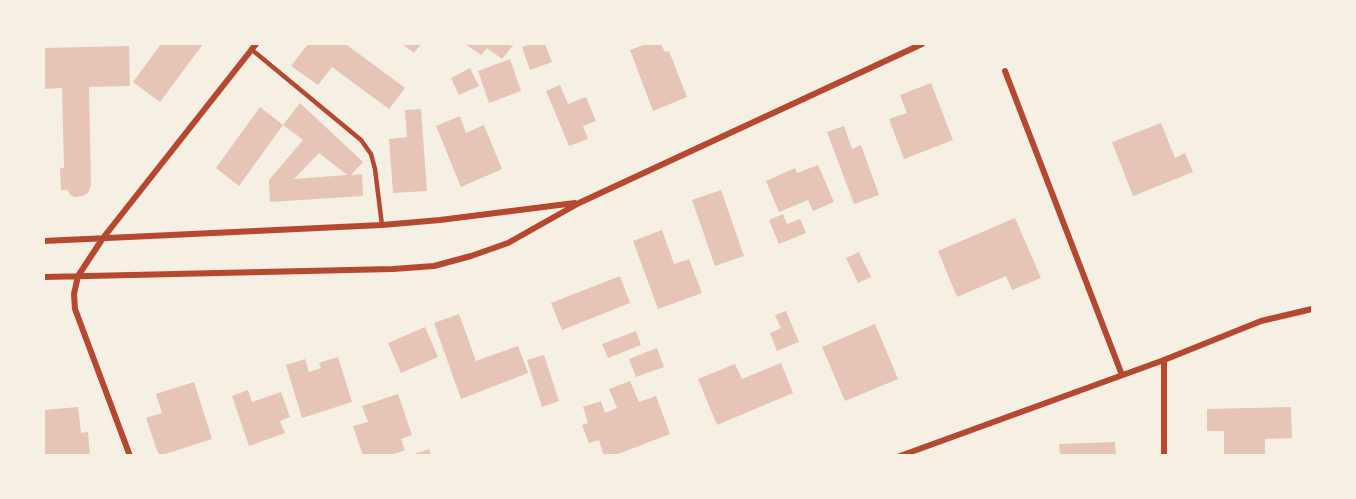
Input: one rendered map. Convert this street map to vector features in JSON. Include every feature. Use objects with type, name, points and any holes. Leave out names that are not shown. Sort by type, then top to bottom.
[{"type":"street","points":[[44,277],[393,269],[434,266],[508,243],[579,202],[922,44]]},
{"type":"street","points":[[130,456],[75,309],[74,294],[78,276],[103,238],[254,46]]},
{"type":"street","points":[[1005,71],[1122,375]]},
{"type":"street","points":[[44,241],[381,225],[451,219],[579,202]]},
{"type":"street","points":[[900,456],[1164,360],[1261,321],[1312,309]]},
{"type":"street","points":[[1164,360],[1164,456]]},
{"type":"lane","points":[[254,46],[361,140],[371,154],[375,169],[381,225]]},
{"type":"building","points":[[161,44],[203,44],[160,102],[133,82]]},
{"type":"building","points":[[308,44],[348,44],[405,88],[389,109],[332,67],[318,85],[291,66]]},
{"type":"building","points":[[402,44],[421,44],[414,53]]},
{"type":"building","points":[[465,44],[514,44],[502,59],[487,48],[481,55]]},
{"type":"building","points":[[545,44],[552,62],[530,70],[522,47]]},
{"type":"building","points":[[646,44],[661,44],[665,52],[669,51],[687,97],[653,111],[630,50]]},
{"type":"building","points":[[129,46],[130,86],[89,87],[91,185],[88,193],[75,197],[70,195],[68,190],[61,190],[60,168],[64,168],[62,88],[44,89],[44,48]]},
{"type":"building","points":[[510,59],[521,91],[489,103],[478,71]]},
{"type":"building","points":[[470,68],[479,86],[459,95],[451,78]]},
{"type":"building","points":[[931,83],[953,140],[904,159],[889,119],[907,113],[900,95]]},
{"type":"building","points":[[560,85],[568,104],[586,97],[596,121],[583,126],[588,139],[569,146],[546,91]]},
{"type":"building","points":[[300,103],[363,162],[351,175],[362,174],[363,196],[270,202],[269,180],[303,140],[283,125]],"holes":[[[319,153],[347,175],[294,179]]]},
{"type":"building","points":[[260,107],[283,125],[239,186],[216,168]]},
{"type":"building","points":[[421,109],[427,191],[393,193],[389,139],[407,137],[405,110]]},
{"type":"building","points":[[460,116],[466,133],[484,125],[502,169],[461,187],[436,126]]},
{"type":"building","points":[[1161,123],[1175,158],[1185,153],[1193,172],[1133,196],[1112,142]]},
{"type":"building","points":[[844,126],[852,149],[861,145],[879,195],[854,204],[827,132]]},
{"type":"building","points":[[818,165],[834,202],[813,211],[808,200],[779,212],[766,181],[795,168],[797,173]]},
{"type":"building","points":[[721,190],[744,256],[715,266],[692,200]]},
{"type":"building","points":[[783,214],[787,224],[800,219],[806,233],[779,244],[769,220]]},
{"type":"building","points":[[1015,218],[1041,278],[1012,290],[1006,276],[957,297],[938,251]]},
{"type":"building","points":[[662,230],[674,264],[689,259],[702,293],[658,309],[633,241]]},
{"type":"building","points":[[859,252],[871,277],[858,283],[846,258]]},
{"type":"building","points":[[620,276],[630,303],[562,330],[551,303]]},
{"type":"building","points":[[786,311],[799,342],[777,351],[770,333],[781,328],[775,315]]},
{"type":"building","points":[[459,314],[476,361],[518,346],[528,373],[461,399],[434,323]]},
{"type":"building","points":[[875,324],[898,379],[845,401],[822,347]]},
{"type":"building","points":[[425,327],[438,357],[401,373],[388,343]]},
{"type":"building","points":[[636,331],[641,345],[608,358],[602,344]]},
{"type":"building","points":[[657,348],[664,367],[636,377],[629,359]]},
{"type":"building","points":[[544,355],[559,401],[542,407],[527,360]]},
{"type":"building","points":[[338,357],[352,402],[302,418],[286,365],[305,359],[309,372],[321,368],[319,363]]},
{"type":"building","points":[[781,363],[793,393],[717,425],[698,379],[735,364],[742,379]]},
{"type":"building","points":[[630,381],[639,402],[656,396],[670,434],[613,456],[604,456],[599,440],[589,443],[582,425],[588,423],[583,407],[601,401],[605,413],[617,408],[609,389]]},
{"type":"building","points":[[194,382],[212,439],[159,456],[146,418],[162,413],[156,394]]},
{"type":"building","points":[[248,390],[252,402],[281,392],[290,417],[280,421],[285,433],[249,446],[232,396]]},
{"type":"building","points":[[398,394],[412,435],[401,439],[405,450],[389,456],[363,456],[353,426],[368,422],[362,406]]},
{"type":"building","points":[[78,407],[81,433],[88,432],[90,456],[44,456],[44,410]]},
{"type":"building","points":[[1291,407],[1292,438],[1265,439],[1265,456],[1224,456],[1224,431],[1207,431],[1207,409]]},
{"type":"building","points":[[1115,442],[1116,456],[1060,456],[1059,444]]},
{"type":"building","points":[[429,449],[431,456],[411,456],[411,455]]}]
